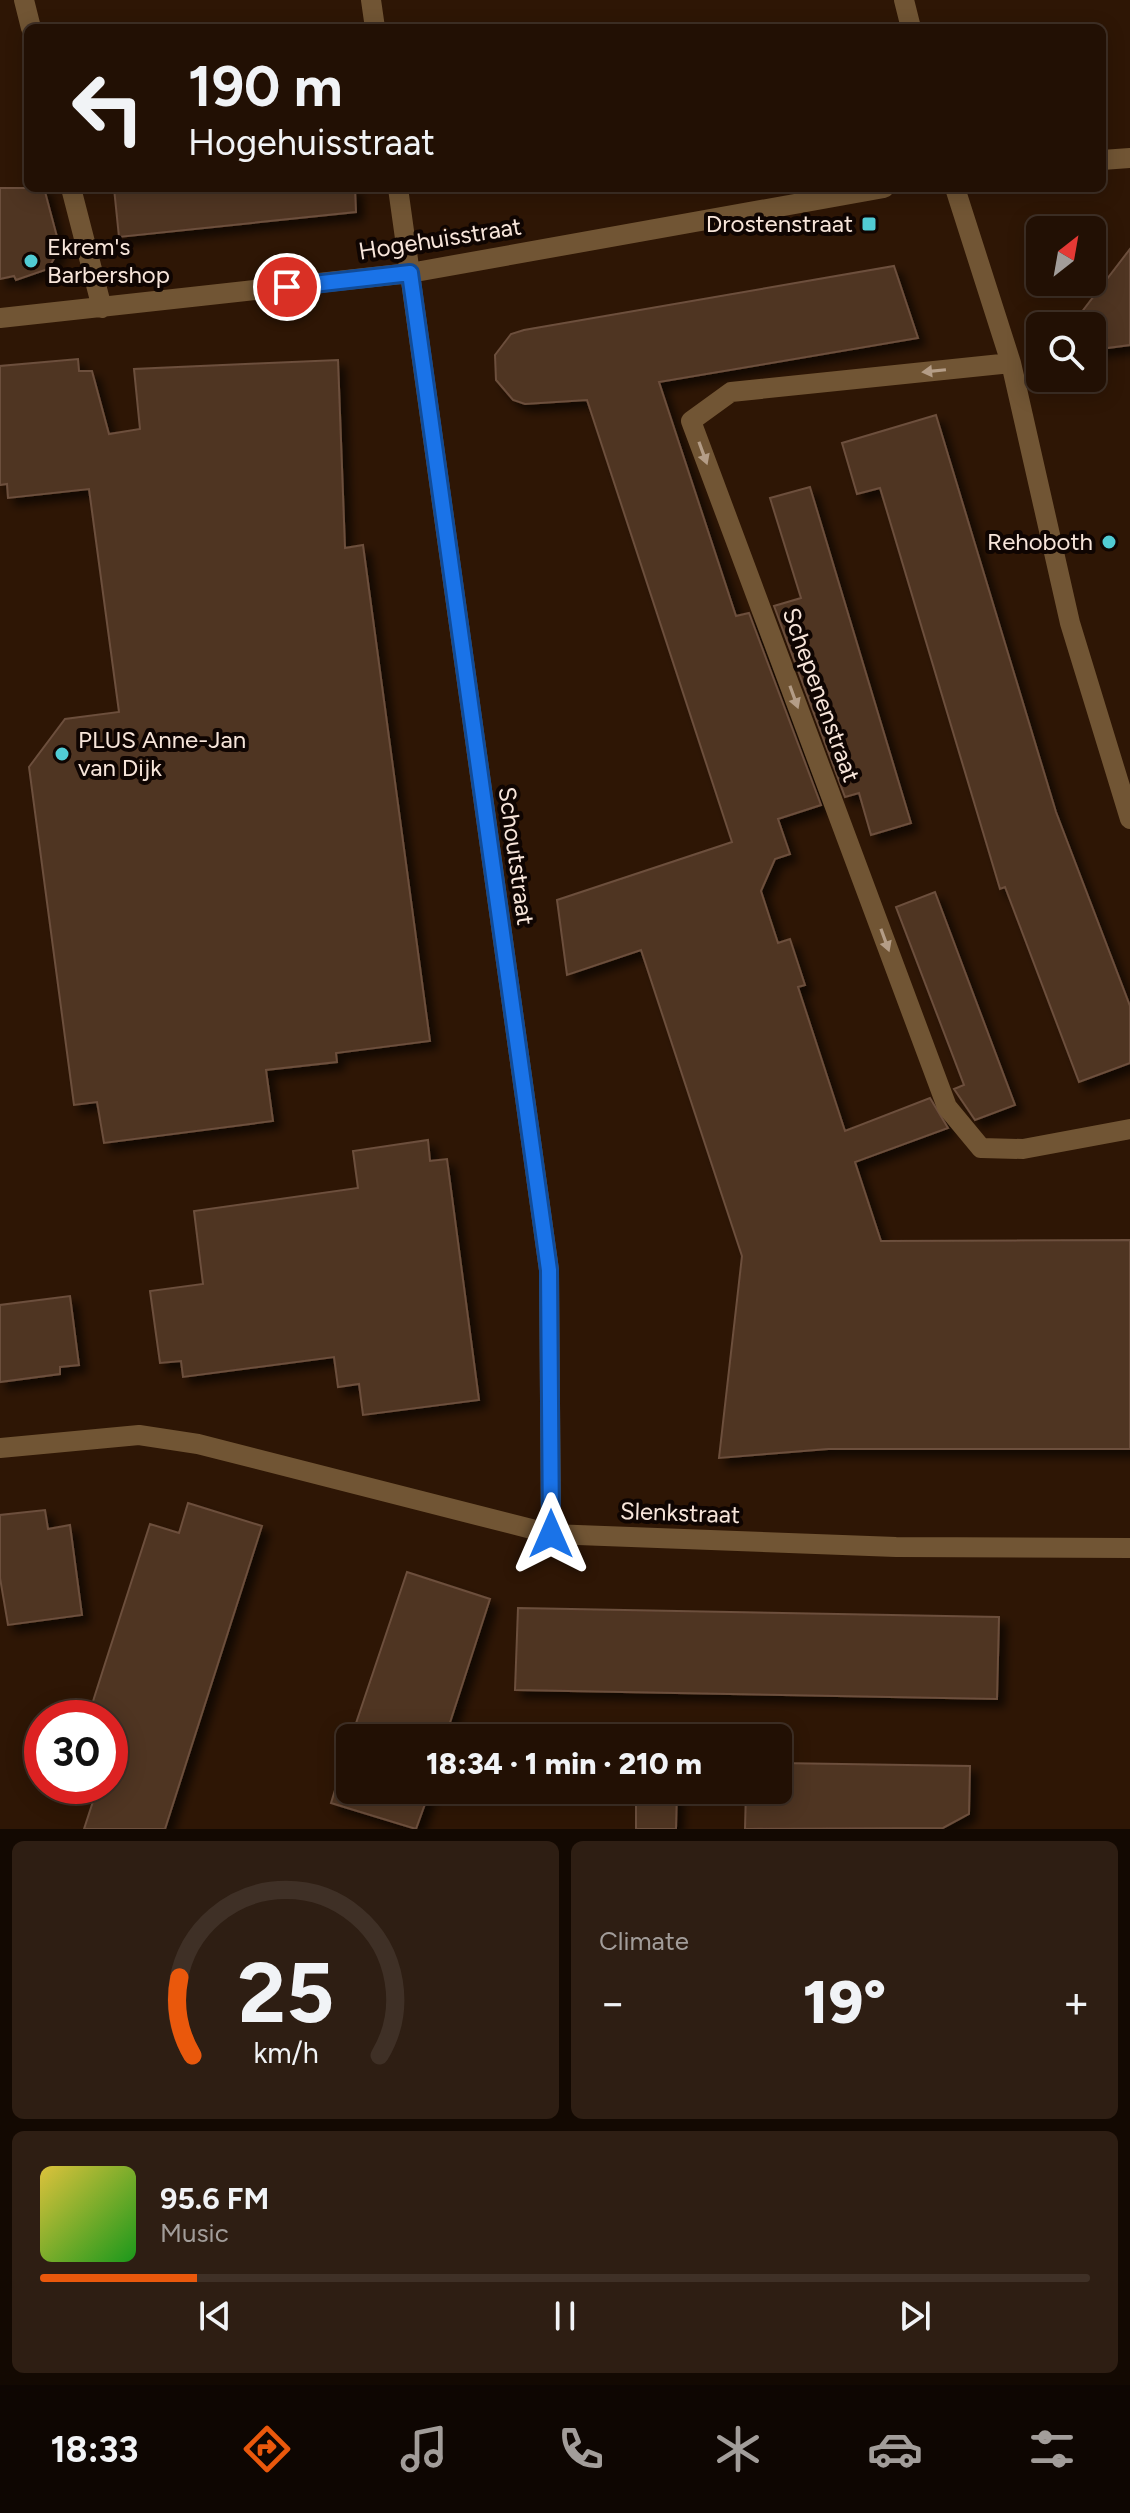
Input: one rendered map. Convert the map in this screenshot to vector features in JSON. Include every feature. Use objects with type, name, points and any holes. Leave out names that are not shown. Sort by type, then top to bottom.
[{"type":"street","points":[[24,0],[30,24]]},
{"type":"street","points":[[371,0],[374,24]]},
{"type":"street","points":[[904,0],[910,24]]},
{"type":"street","points":[[1106,160],[1130,158]]},
{"type":"street","points":[[72,192],[102,308]]},
{"type":"street","name":"Schoutstraat","points":[[399,192],[549,1270],[551,1534]]},
{"type":"street","name":"Hogehuisstraat","points":[[0,318],[410,273],[862,192]]},
{"type":"street","points":[[956,192],[1011,363],[1070,623],[1130,819]]},
{"type":"street","name":"Schepenenstraat","points":[[1011,363],[731,392],[691,421],[947,1107],[981,1148],[1023,1149],[1130,1129]]},
{"type":"street","name":"Slenkstraat","points":[[0,1448],[139,1435],[198,1444],[551,1534],[896,1547],[1130,1548]]},
{"type":"building","points":[[0,188],[45,192],[60,248],[48,269],[16,280],[14,276],[0,279]]},
{"type":"building","points":[[114,192],[355,192],[356,212],[119,237]]},
{"type":"building","points":[[1130,249],[1130,345],[1106,348],[1106,312],[1082,312],[1094,296],[1106,296],[1106,280]]},
{"type":"building","points":[[894,266],[918,338],[659,382],[736,616],[749,613],[821,805],[778,819],[790,854],[775,859],[761,891],[778,943],[790,939],[805,985],[798,987],[845,1131],[930,1098],[948,1128],[855,1162],[881,1241],[1130,1240],[1130,1449],[828,1449],[719,1458],[742,1256],[641,950],[567,975],[557,900],[732,842],[587,400],[525,404],[513,400],[496,380],[495,355],[511,334],[524,330]]},
{"type":"building","points":[[78,359],[79,371],[92,371],[109,434],[140,429],[134,369],[338,360],[345,548],[363,545],[430,1041],[336,1053],[337,1062],[266,1070],[273,1121],[104,1143],[97,1102],[74,1105],[29,767],[65,719],[119,712],[89,489],[8,498],[7,484],[0,485],[0,366]]},
{"type":"building","points":[[936,415],[1056,812],[1130,1006],[1130,1063],[1079,1082],[1005,887],[1000,889],[880,488],[857,494],[842,443]]},
{"type":"building","points":[[810,487],[911,823],[871,835],[859,793],[845,797],[774,606],[801,598],[770,498]]},
{"type":"building","points":[[935,892],[1015,1105],[975,1120],[954,1089],[964,1085],[896,907]]},
{"type":"building","points":[[428,1140],[430,1161],[447,1159],[479,1400],[363,1415],[359,1384],[338,1387],[334,1357],[183,1377],[181,1361],[160,1363],[150,1291],[203,1284],[194,1211],[358,1188],[353,1151]]},
{"type":"building","points":[[70,1296],[79,1365],[60,1367],[60,1374],[0,1382],[0,1305]]},
{"type":"building","points":[[188,1503],[262,1526],[165,1829],[84,1829],[92,1804],[128,1804],[128,1700],[93,1700],[150,1524],[179,1533]]},
{"type":"building","points":[[45,1510],[48,1529],[70,1525],[82,1615],[8,1625],[0,1578],[0,1515]]},
{"type":"building","points":[[407,1572],[490,1599],[450,1724],[356,1724]]},
{"type":"building","points":[[518,1608],[999,1617],[997,1699],[515,1690]]},
{"type":"building","points":[[792,1763],[970,1766],[969,1814],[943,1828],[745,1829],[746,1804],[792,1804]]},
{"type":"building","points":[[336,1787],[336,1804],[425,1804],[416,1829],[331,1803]]},
{"type":"building","points":[[636,1804],[677,1804],[676,1829],[636,1829]]},
{"type":"place","name":"Drostenstraat","points":[[869,224]]},
{"type":"place","name":"Ekrem's Barbershop","points":[[31,261]]},
{"type":"place","name":"Rehoboth","points":[[1109,542]]},
{"type":"place","name":"PLUS Anne-Jan van Dijk","points":[[62,754]]},
{"type":"route","points":[[287,287],[410,273],[549,1270],[551,1534]]}]
